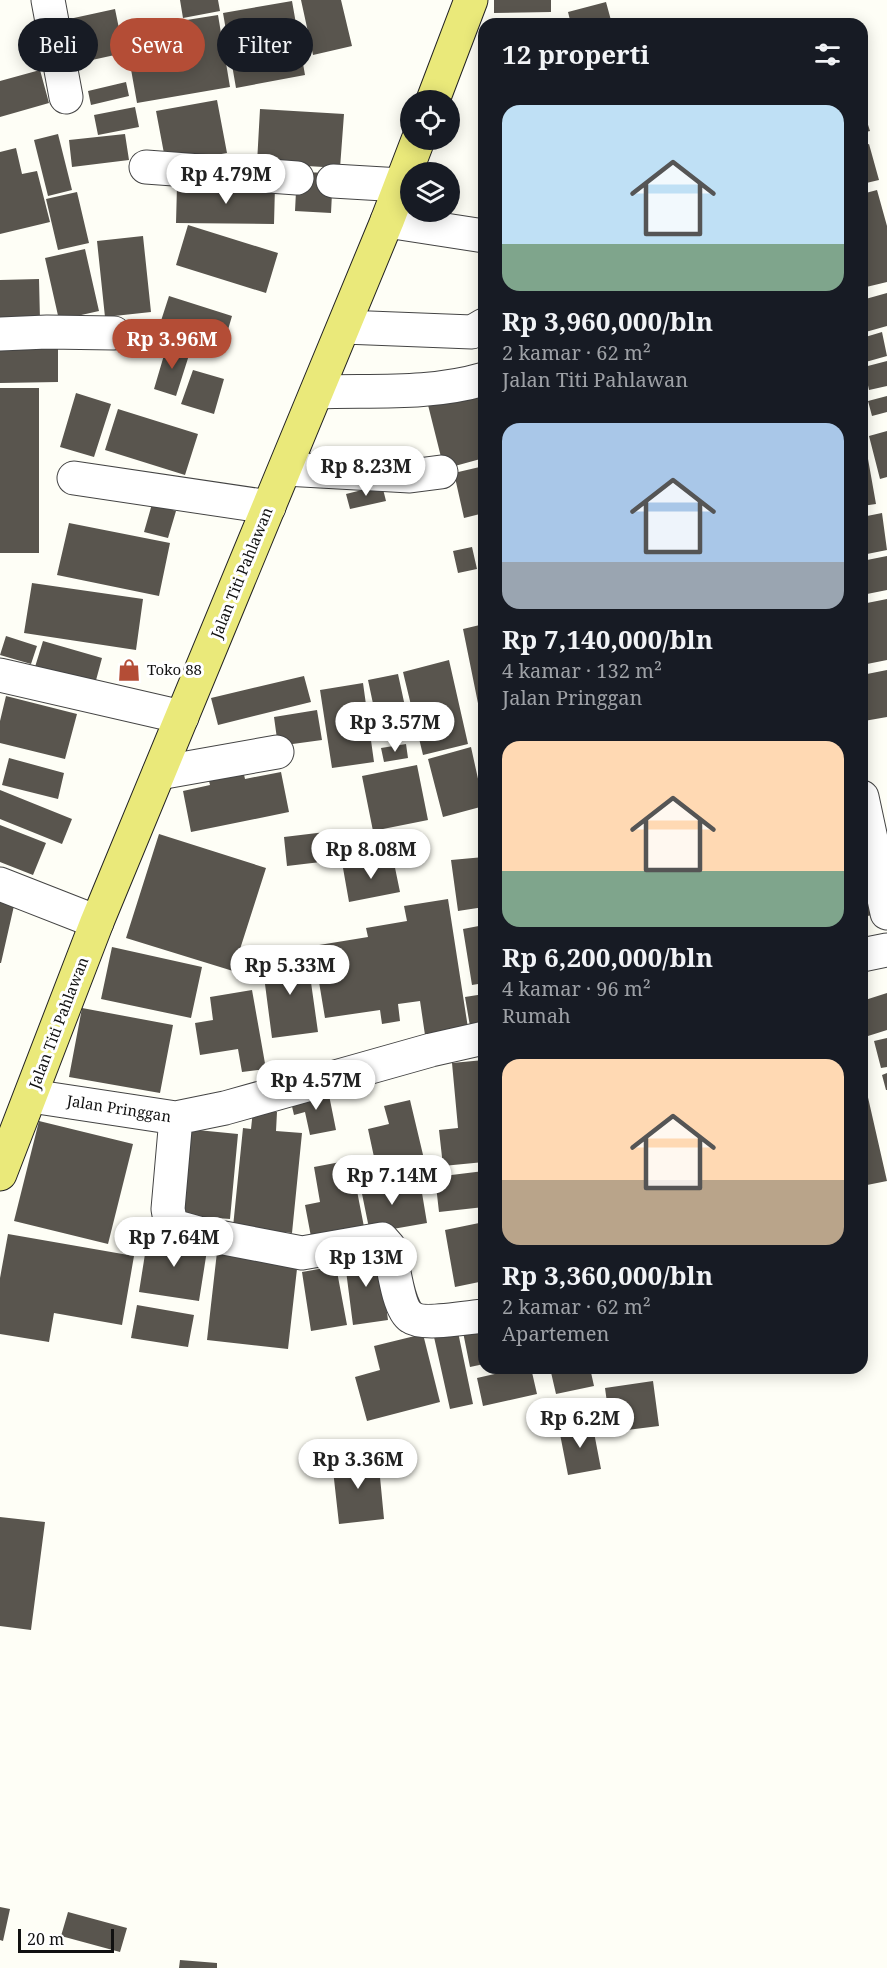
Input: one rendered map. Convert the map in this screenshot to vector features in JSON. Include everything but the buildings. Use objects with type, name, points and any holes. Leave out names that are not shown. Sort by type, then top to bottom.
[{"type":"main road","points":[[437,90],[471,0]]},
{"type":"main road","name":"Jalan Titi Pahlawan","points":[[0,1174],[9,1127],[31,1096],[97,922],[400,188]]},
{"type":"street","points":[[48,0],[66,97]]},
{"type":"street","points":[[146,167],[297,178]]},
{"type":"street","points":[[333,181],[400,186]]},
{"type":"street","points":[[387,221],[478,235]]},
{"type":"street","points":[[344,327],[472,333],[478,329]]},
{"type":"street","points":[[0,334],[114,333]]},
{"type":"street","points":[[317,392],[435,389],[478,381]]},
{"type":"street","points":[[285,469],[410,476],[441,472]]},
{"type":"street","points":[[74,478],[269,507]]},
{"type":"street","points":[[0,675],[182,717]]},
{"type":"street","points":[[159,773],[277,752]]},
{"type":"street","points":[[868,825],[887,913]]},
{"type":"street","points":[[0,884],[97,922]]},
{"type":"street","points":[[868,954],[887,950]]},
{"type":"street","name":"Jalan Pringgan","points":[[31,1096],[176,1118],[225,1108],[431,1050],[478,1039]]},
{"type":"street","points":[[176,1118],[168,1209],[174,1226],[198,1233],[302,1253],[382,1239],[389,1247],[403,1309],[411,1318],[424,1321],[478,1316]]},
{"type":"place","name":"Toko 88","points":[[129,670]]}]
